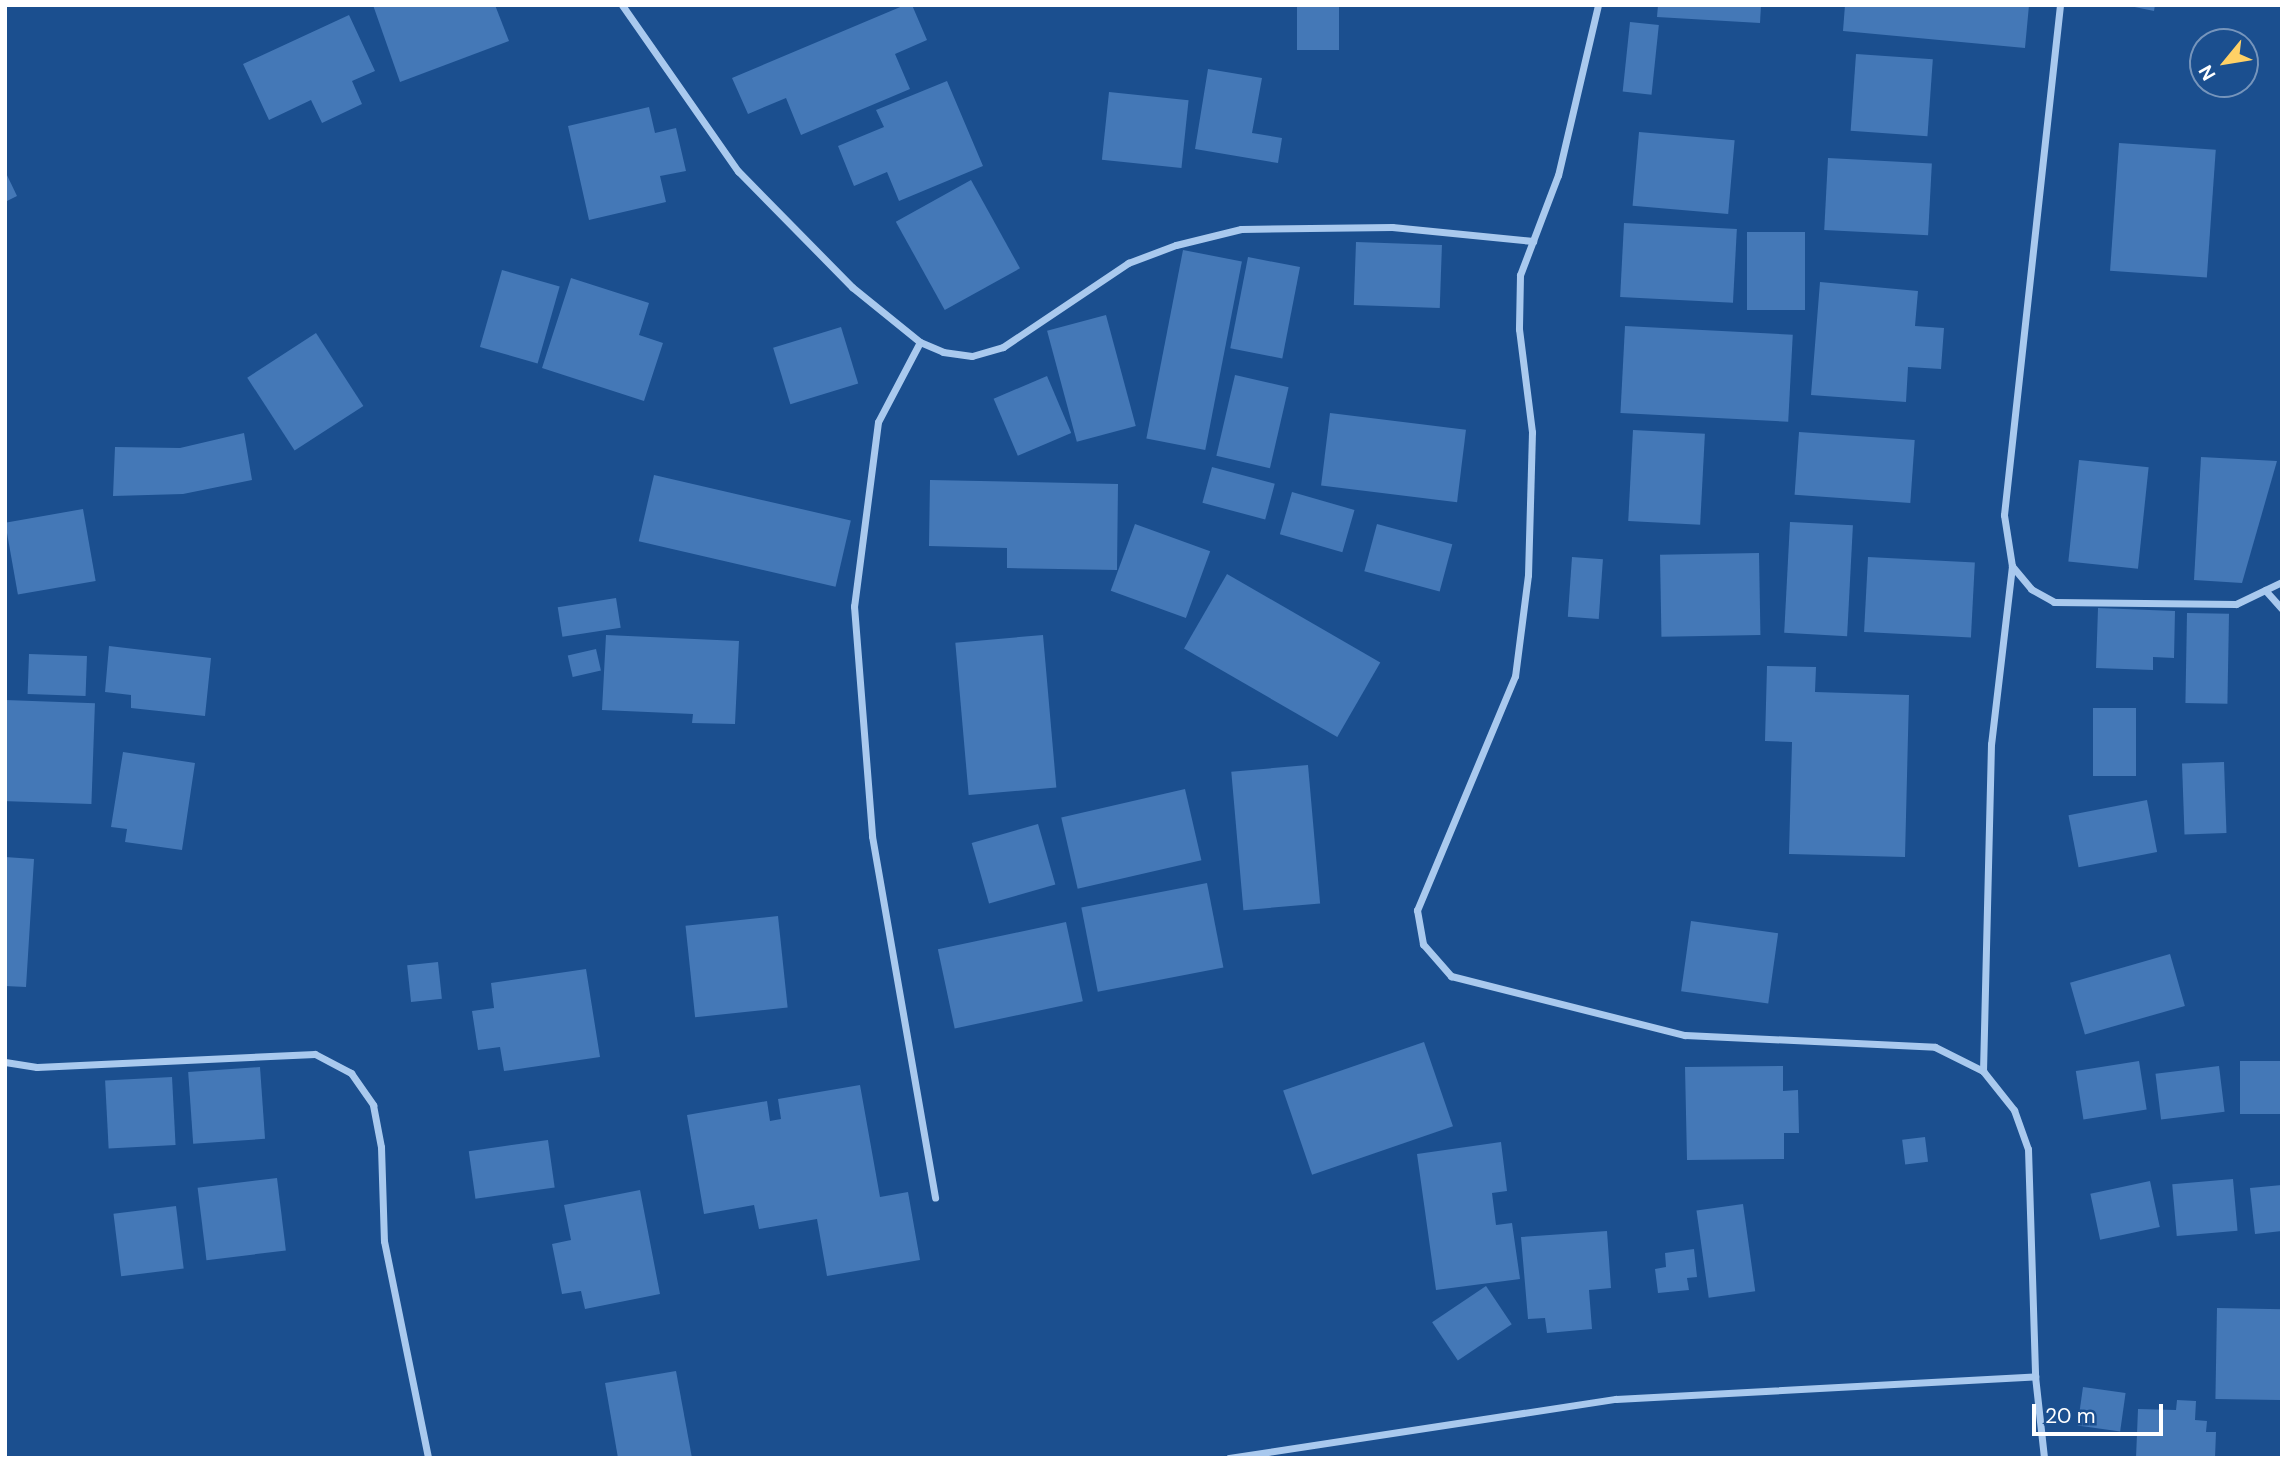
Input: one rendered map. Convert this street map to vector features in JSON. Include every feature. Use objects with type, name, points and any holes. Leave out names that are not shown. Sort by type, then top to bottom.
[{"type":"street","points":[[622,5],[738,171],[852,287],[920,342],[943,352],[972,356],[1003,347],[1128,263],[1176,245],[1241,229],[1314,225],[1392,228],[1533,241]]},
{"type":"street","points":[[1598,5],[1558,175],[1520,275],[1519,329],[1532,432],[1528,575],[1516,676],[1418,910],[1423,944],[1451,976],[1685,1035],[1935,1047],[1983,1071],[2014,1110],[2028,1149],[2035,1377],[2044,1458]]},
{"type":"street","points":[[1983,1071],[1991,744],[2012,566],[2004,514],[2060,5]]},
{"type":"street","points":[[920,342],[878,422],[854,606],[872,836],[935,1198]]},
{"type":"street","points":[[2012,566],[2031,589],[2053,602],[2236,604],[2282,582]]},
{"type":"street","points":[[2265,590],[2282,609]]},
{"type":"street","points":[[5,1062],[37,1067],[315,1054],[351,1073],[373,1105],[381,1147],[384,1241],[428,1458]]},
{"type":"street","points":[[1229,1458],[1616,1399],[2035,1377]]},
{"type":"building","points":[[373,5],[495,5],[509,41],[400,82]]},
{"type":"building","points":[[905,5],[912,5],[927,40],[895,54],[910,89],[801,135],[786,98],[748,114],[732,78]]},
{"type":"building","points":[[1297,5],[1339,5],[1339,50],[1297,50]]},
{"type":"building","points":[[1658,5],[1761,5],[1760,23],[1657,17]]},
{"type":"building","points":[[1845,5],[2029,5],[2025,48],[1843,31]]},
{"type":"building","points":[[2125,5],[2155,5],[2154,11]]},
{"type":"building","points":[[349,15],[375,71],[352,81],[362,104],[322,123],[311,100],[269,120],[243,64]]},
{"type":"building","points":[[1630,22],[1659,25],[1652,95],[1623,92]]},
{"type":"building","points":[[1856,54],[1933,59],[1927,136],[1851,131]]},
{"type":"building","points":[[1208,69],[1262,78],[1252,133],[1282,138],[1278,163],[1195,149]]},
{"type":"building","points":[[947,81],[983,166],[899,201],[887,172],[854,186],[838,146],[884,127],[876,110]]},
{"type":"building","points":[[1109,92],[1189,100],[1181,168],[1102,160]]},
{"type":"building","points":[[649,107],[655,133],[676,128],[686,171],[660,176],[666,202],[589,220],[568,126]]},
{"type":"building","points":[[1639,132],[1735,140],[1728,214],[1633,206]]},
{"type":"building","points":[[2119,143],[2216,150],[2207,277],[2110,271]]},
{"type":"building","points":[[1828,158],[1932,163],[1928,235],[1824,230]]},
{"type":"building","points":[[5,171],[17,196],[5,202]]},
{"type":"building","points":[[971,180],[1020,268],[945,310],[896,222]]},
{"type":"building","points":[[1624,223],[1737,229],[1733,303],[1620,297]]},
{"type":"building","points":[[1747,232],[1805,232],[1805,310],[1747,310]]},
{"type":"building","points":[[1356,242],[1442,245],[1440,308],[1354,305]]},
{"type":"building","points":[[1183,250],[1242,261],[1205,450],[1146,438]]},
{"type":"building","points":[[1248,257],[1300,267],[1282,358],[1230,348]]},
{"type":"building","points":[[502,270],[560,287],[538,363],[480,347]]},
{"type":"building","points":[[571,278],[649,303],[639,335],[663,343],[644,401],[542,368]]},
{"type":"building","points":[[1820,282],[1918,291],[1915,326],[1944,328],[1941,369],[1908,367],[1906,402],[1811,395]]},
{"type":"building","points":[[1106,315],[1136,426],[1077,442],[1047,331]]},
{"type":"building","points":[[1625,326],[1793,335],[1788,422],[1620,413]]},
{"type":"building","points":[[841,327],[858,383],[790,404],[773,348]]},
{"type":"building","points":[[316,333],[363,406],[295,451],[247,378]]},
{"type":"building","points":[[1235,375],[1289,387],[1270,468],[1216,456]]},
{"type":"building","points":[[1047,376],[1071,433],[1018,456],[994,399]]},
{"type":"building","points":[[1330,413],[1466,430],[1457,502],[1321,485]]},
{"type":"building","points":[[1633,430],[1705,434],[1700,525],[1628,521]]},
{"type":"building","points":[[1799,432],[1915,440],[1910,503],[1795,495]]},
{"type":"building","points":[[244,433],[252,480],[183,494],[113,496],[115,447],[180,448]]},
{"type":"building","points":[[2201,457],[2277,461],[2242,583],[2194,580]]},
{"type":"building","points":[[2079,460],[2149,467],[2138,569],[2068,561]]},
{"type":"building","points":[[1212,467],[1275,484],[1265,520],[1202,503]]},
{"type":"building","points":[[654,475],[851,520],[836,587],[639,541]]},
{"type":"building","points":[[930,480],[1118,484],[1117,570],[1007,568],[1007,548],[929,546]]},
{"type":"building","points":[[1292,492],[1354,510],[1342,552],[1280,534]]},
{"type":"building","points":[[83,509],[96,581],[18,595],[5,523]]},
{"type":"building","points":[[1790,522],[1853,525],[1847,636],[1784,633]]},
{"type":"building","points":[[1135,524],[1210,551],[1186,618],[1111,591]]},
{"type":"building","points":[[1377,524],[1452,544],[1440,592],[1364,571]]},
{"type":"building","points":[[1759,553],[1760,635],[1661,637],[1660,555]]},
{"type":"building","points":[[1572,557],[1603,559],[1599,619],[1568,617]]},
{"type":"building","points":[[1868,557],[1975,563],[1971,637],[1864,632]]},
{"type":"building","points":[[1227,574],[1380,662],[1337,737],[1184,648]]},
{"type":"building","points":[[616,598],[621,628],[562,637],[558,607]]},
{"type":"building","points":[[2098,608],[2175,611],[2174,658],[2153,657],[2153,670],[2096,668]]},
{"type":"building","points":[[2187,613],[2229,614],[2227,704],[2185,703]]},
{"type":"building","points":[[606,635],[739,641],[735,724],[692,723],[693,714],[602,710]]},
{"type":"building","points":[[1043,635],[1056,787],[969,795],[955,643]]},
{"type":"building","points":[[109,646],[211,658],[205,716],[131,708],[131,695],[105,692]]},
{"type":"building","points":[[596,649],[601,670],[573,677],[568,656]]},
{"type":"building","points":[[29,654],[87,656],[86,696],[28,694]]},
{"type":"building","points":[[1767,666],[1816,667],[1815,692],[1909,695],[1905,857],[1789,854],[1792,742],[1765,741]]},
{"type":"building","points":[[5,700],[95,703],[91,804],[5,801]]},
{"type":"building","points":[[2093,708],[2136,708],[2136,776],[2093,776]]},
{"type":"building","points":[[123,752],[195,763],[182,850],[125,842],[127,829],[111,827]]},
{"type":"building","points":[[2224,762],[2226,833],[2185,834],[2182,763]]},
{"type":"building","points":[[1308,765],[1320,903],[1243,910],[1231,772]]},
{"type":"building","points":[[1185,789],[1201,860],[1078,889],[1061,818]]},
{"type":"building","points":[[2147,800],[2157,852],[2079,867],[2068,815]]},
{"type":"building","points":[[1038,824],[1055,885],[989,904],[972,843]]},
{"type":"building","points":[[5,857],[34,859],[26,987],[5,986]]},
{"type":"building","points":[[1207,883],[1223,967],[1098,992],[1081,907]]},
{"type":"building","points":[[778,916],[788,1007],[695,1017],[686,926]]},
{"type":"building","points":[[1691,921],[1778,933],[1768,1004],[1681,991]]},
{"type":"building","points":[[1066,922],[1083,1001],[955,1028],[938,949]]},
{"type":"building","points":[[2170,954],[2185,1006],[2085,1035],[2070,983]]},
{"type":"building","points":[[438,962],[442,999],[411,1002],[407,965]]},
{"type":"building","points":[[586,969],[600,1057],[504,1071],[500,1047],[478,1050],[472,1011],[494,1008],[491,983]]},
{"type":"building","points":[[1424,1042],[1453,1126],[1312,1175],[1283,1091]]},
{"type":"building","points":[[2139,1061],[2147,1109],[2083,1119],[2076,1071]]},
{"type":"building","points":[[2240,1061],[2282,1061],[2282,1114],[2240,1114]]},
{"type":"building","points":[[1783,1066],[1783,1091],[1798,1090],[1799,1133],[1784,1133],[1784,1159],[1687,1160],[1685,1067]]},
{"type":"building","points":[[2219,1066],[2225,1112],[2161,1119],[2155,1074]]},
{"type":"building","points":[[260,1067],[265,1139],[193,1144],[188,1072]]},
{"type":"building","points":[[172,1077],[176,1145],[109,1148],[105,1081]]},
{"type":"building","points":[[860,1085],[880,1197],[908,1192],[920,1260],[827,1276],[817,1219],[759,1229],[754,1205],[704,1214],[687,1115],[767,1101],[770,1121],[781,1119],[778,1099]]},
{"type":"building","points":[[1925,1137],[1928,1162],[1905,1165],[1902,1140]]},
{"type":"building","points":[[548,1140],[555,1188],[475,1199],[469,1151]]},
{"type":"building","points":[[1501,1142],[1507,1191],[1492,1193],[1496,1225],[1512,1223],[1520,1279],[1436,1290],[1417,1154]]},
{"type":"building","points":[[277,1178],[286,1250],[206,1260],[198,1188]]},
{"type":"building","points":[[2233,1179],[2238,1231],[2177,1236],[2172,1184]]},
{"type":"building","points":[[2150,1181],[2160,1227],[2100,1240],[2090,1194]]},
{"type":"building","points":[[2282,1185],[2282,1231],[2255,1234],[2250,1188]]},
{"type":"building","points":[[640,1190],[660,1294],[585,1309],[581,1291],[562,1294],[552,1244],[571,1240],[564,1205]]},
{"type":"building","points":[[1743,1204],[1755,1291],[1709,1298],[1696,1211]]},
{"type":"building","points":[[176,1206],[184,1269],[121,1276],[113,1214]]},
{"type":"building","points":[[1607,1231],[1611,1288],[1589,1290],[1592,1329],[1547,1333],[1545,1318],[1528,1319],[1521,1237]]},
{"type":"building","points":[[1694,1249],[1697,1277],[1687,1278],[1689,1290],[1658,1293],[1655,1269],[1666,1267],[1665,1253]]},
{"type":"building","points":[[1486,1286],[1512,1324],[1458,1360],[1432,1322]]},
{"type":"building","points":[[2217,1308],[2282,1309],[2280,1400],[2215,1399]]},
{"type":"building","points":[[676,1371],[692,1458],[618,1458],[605,1383]]},
{"type":"building","points":[[2083,1387],[2126,1393],[2120,1432],[2078,1426]]},
{"type":"building","points":[[2177,1400],[2196,1401],[2195,1420],[2207,1421],[2206,1432],[2216,1432],[2215,1458],[2136,1458],[2138,1409],[2176,1410]]}]
